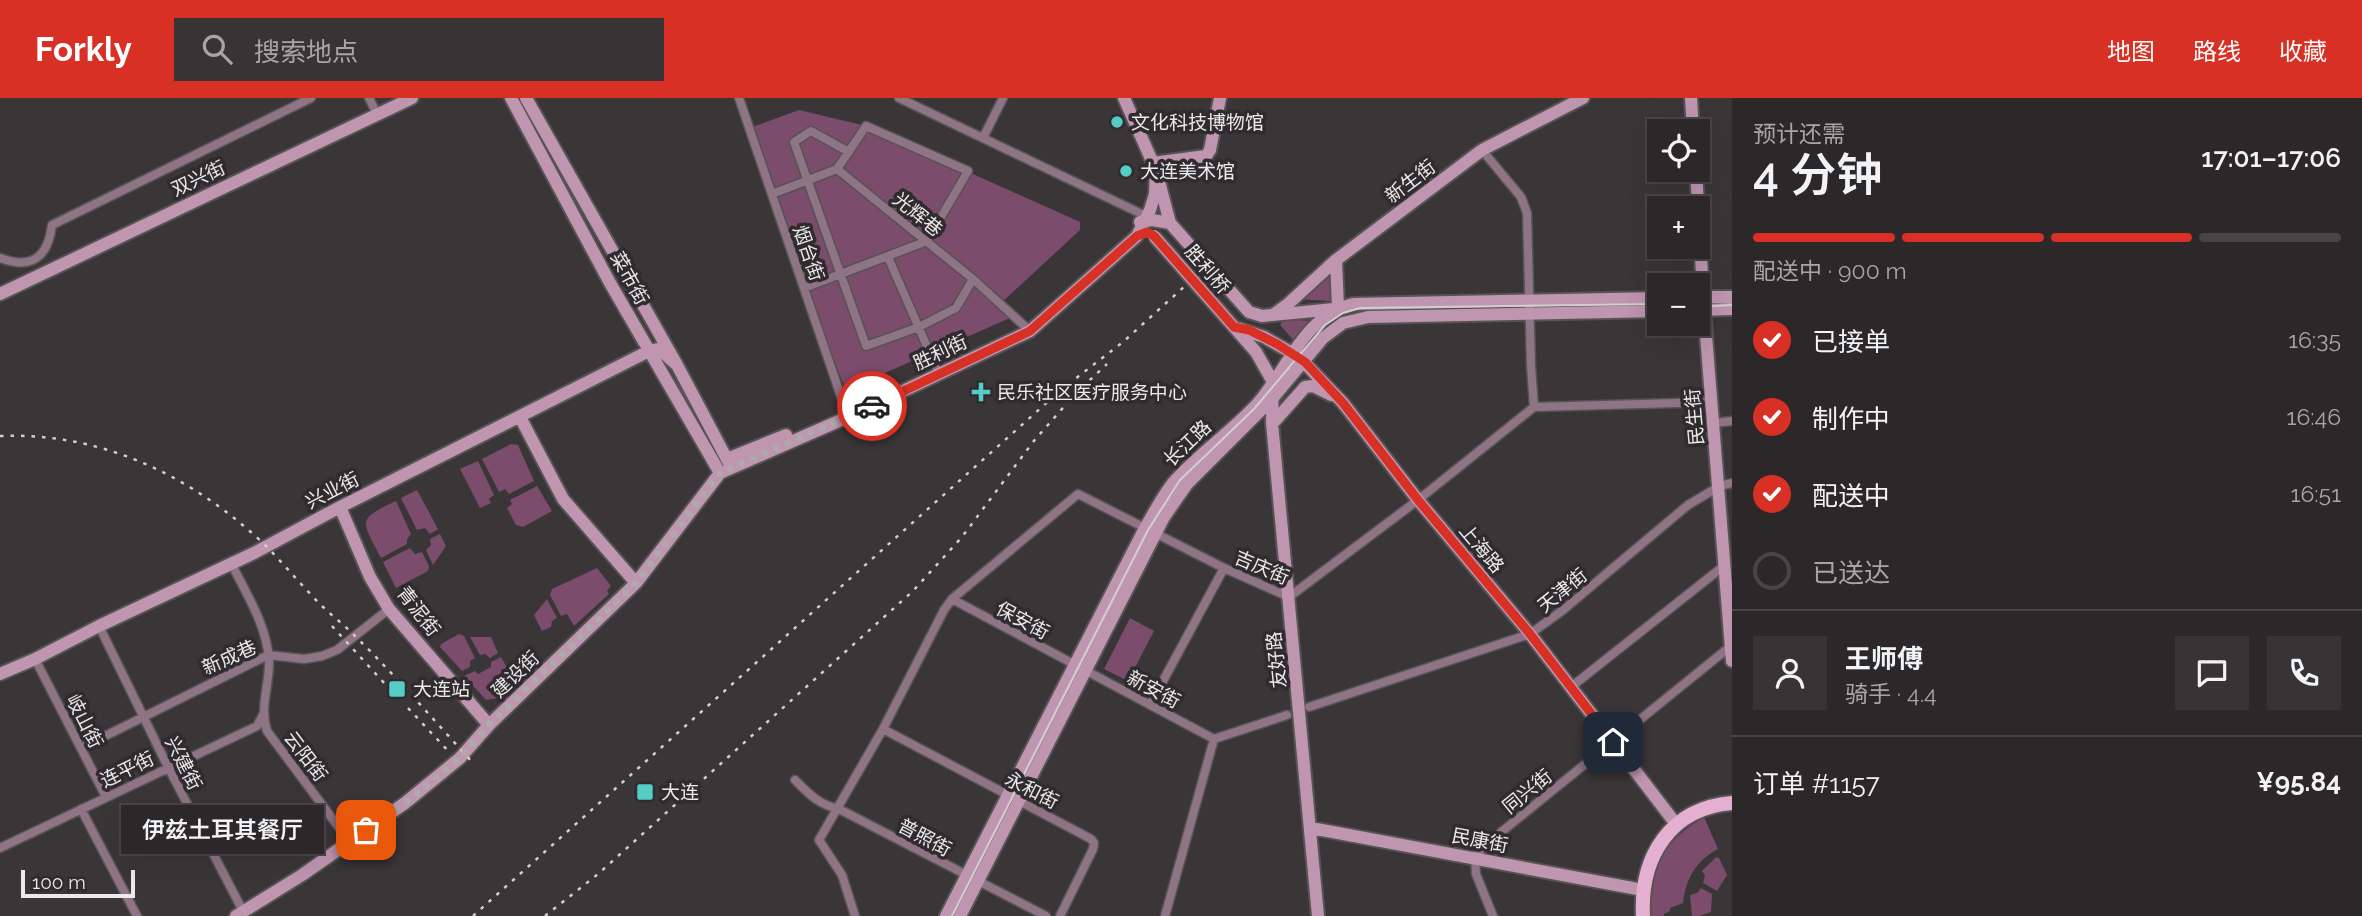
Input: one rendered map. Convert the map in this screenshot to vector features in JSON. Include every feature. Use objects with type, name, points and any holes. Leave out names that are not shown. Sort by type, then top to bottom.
[{"type":"main road","name":"双兴街","points":[[0,294],[412,98]]},
{"type":"main road","name":"菜市街","points":[[511,98],[649,351],[726,466]]},
{"type":"main road","points":[[526,98],[677,365],[726,466]]},
{"type":"main road","points":[[1124,98],[1154,167],[1170,223]]},
{"type":"main road","points":[[1154,167],[1206,156],[1210,150],[1220,98]]},
{"type":"main road","name":"新生街","points":[[1273,314],[1288,304],[1336,260],[1482,150],[1583,98]]},
{"type":"main road","points":[[1691,98],[1692,119]]},
{"type":"main road","points":[[1154,167],[1155,194],[1145,219],[1170,223]]},
{"type":"main road","name":"民生街","points":[[1696,182],[1700,273]]},
{"type":"main road","name":"胜利街","points":[[726,466],[847,414],[1028,329],[1137,236],[1145,219]]},
{"type":"main road","name":"胜利街","points":[[1028,329],[1145,219]]},
{"type":"main road","name":"胜利桥","points":[[1170,223],[1249,313],[1262,316],[1273,314]]},
{"type":"main road","name":"胜利桥","points":[[1137,236],[1147,232],[1154,236],[1256,352],[1273,382]]},
{"type":"main road","points":[[1273,314],[1336,308],[1336,260]]},
{"type":"main road","points":[[1710,302],[1732,297]]},
{"type":"main road","name":"长江路","points":[[1150,531],[1187,484],[1272,399],[1329,332],[1342,323],[1355,319],[1647,299]]},
{"type":"main road","name":"长江路","points":[[946,916],[972,879],[1173,484],[1256,404],[1318,321],[1336,308],[1360,304],[1647,311]]},
{"type":"main road","points":[[1710,305],[1732,309]]},
{"type":"main road","points":[[1277,344],[1270,332],[1273,322],[1283,315],[1297,312]]},
{"type":"main road","name":"上海路","points":[[1234,327],[1249,330],[1293,353],[1305,362],[1343,403],[1418,500],[1530,634],[1676,824]]},
{"type":"main road","name":"民生街","points":[[1705,336],[1714,423],[1726,485],[1725,565],[1732,661]]},
{"type":"main road","points":[[649,351],[659,349],[677,365]]},
{"type":"main road","name":"兴业街","points":[[0,674],[231,563],[649,351]]},
{"type":"main road","name":"友好路","points":[[1273,382],[1272,423],[1318,916]]},
{"type":"main road","points":[[1272,423],[1305,387],[1314,386],[1343,403]]},
{"type":"main road","points":[[520,417],[563,499],[636,583]]},
{"type":"main road","name":"建设街","points":[[240,914],[432,783],[460,758],[489,725],[636,583],[726,466]]},
{"type":"main road","name":"青泥街","points":[[340,507],[370,577],[389,609],[489,725]]},
{"type":"main road","points":[[1643,916],[1643,890],[1648,868],[1656,851],[1676,824],[1708,807],[1732,803]]},
{"type":"main road","name":"民康街","points":[[1311,828],[1643,890]]},
{"type":"main road","name":"长江路","points":[[960,916],[972,879]]},
{"type":"street","points":[[0,258],[10,262],[38,259],[45,252],[52,225],[311,98]]},
{"type":"street","points":[[369,98],[377,114]]},
{"type":"street","name":"烟台街","points":[[739,98],[847,414]]},
{"type":"street","points":[[899,98],[1145,219]]},
{"type":"street","points":[[983,138],[1003,98]]},
{"type":"street","points":[[772,194],[837,169],[866,126],[968,171],[927,242],[804,288]]},
{"type":"street","points":[[849,152],[811,131],[794,142],[866,346],[919,327],[956,308],[973,279]]},
{"type":"street","points":[[1482,150],[1521,197],[1527,214],[1534,407],[1712,402]]},
{"type":"street","name":"光辉巷","points":[[837,169],[973,279],[1028,329]]},
{"type":"street","points":[[888,257],[938,371]]},
{"type":"street","points":[[38,259],[45,271]]},
{"type":"street","name":"吉庆街","points":[[952,599],[1078,494],[1224,568],[1289,597],[1418,500],[1534,407]]},
{"type":"street","points":[[1714,423],[1732,421]]},
{"type":"street","name":"天津街","points":[[1309,707],[1530,634],[1563,610],[1688,505],[1726,485]]},
{"type":"street","points":[[231,563],[265,637],[268,655],[263,715]]},
{"type":"street","points":[[1571,687],[1725,565]]},
{"type":"street","points":[[1150,705],[1224,568]]},
{"type":"street","points":[[855,916],[842,875],[819,840],[883,729],[952,599]]},
{"type":"street","name":"保安街","points":[[952,599],[1080,668]]},
{"type":"street","name":"新成巷","points":[[80,748],[268,655],[286,658],[322,656],[346,645],[389,609]]},
{"type":"street","name":"兴建街","points":[[99,626],[240,914]]},
{"type":"street","name":"同兴街","points":[[1475,858],[1484,846],[1731,645]]},
{"type":"street","name":"岐山街","points":[[35,659],[106,797]]},
{"type":"street","name":"新安街","points":[[1080,668],[1214,739]]},
{"type":"street","name":"连平街","points":[[0,848],[257,726],[263,715]]},
{"type":"street","name":"云阳街","points":[[263,715],[267,731],[349,841]]},
{"type":"street","points":[[1165,916],[1214,739],[1287,715]]},
{"type":"street","name":"永和街","points":[[883,729],[1087,836],[1094,843],[1060,916]]},
{"type":"street","name":"普照街","points":[[795,780],[825,806],[839,808],[1046,916]]},
{"type":"street","points":[[81,809],[137,916]]},
{"type":"street","points":[[1475,858],[1476,874],[1493,916]]},
{"type":"shaded area","points":[[799,110],[866,126],[1080,222],[1080,230],[1000,304],[998,308],[1010,318],[846,390],[804,288],[750,128]]},
{"type":"shaded area","points":[[1332,271],[1334,297],[1329,301],[1298,299]]},
{"type":"shaded area","points":[[1284,319],[1310,321],[1296,343],[1280,325]]},
{"type":"shaded area","points":[[511,444],[518,445],[534,481],[509,494],[505,489],[499,492],[482,459]]},
{"type":"shaded area","points":[[478,461],[494,495],[489,499],[491,503],[480,508],[460,469]]},
{"type":"shaded area","points":[[537,486],[552,511],[523,527],[516,525],[507,508],[512,504],[510,500]]},
{"type":"shaded area","points":[[417,490],[438,529],[430,534],[425,528],[417,530],[401,498]]},
{"type":"shaded area","points":[[396,501],[411,534],[407,544],[381,558],[366,523],[374,513]]},
{"type":"shaded area","points":[[440,534],[446,546],[433,565],[426,550],[431,545],[430,539]]},
{"type":"shaded area","points":[[410,548],[415,554],[422,552],[429,566],[428,571],[396,588],[383,562]]},
{"type":"shaded area","points":[[597,568],[611,586],[607,591],[609,594],[574,626],[567,614],[561,616],[550,595],[552,589]]},
{"type":"shaded area","points":[[547,599],[557,618],[552,621],[551,627],[542,631],[534,615]]},
{"type":"shaded area","points":[[1130,618],[1154,631],[1128,681],[1104,669]]},
{"type":"shaded area","points":[[459,634],[464,636],[475,658],[470,661],[470,667],[462,671],[440,647]]},
{"type":"shaded area","points":[[470,637],[491,637],[498,653],[490,658],[485,654],[480,655]]},
{"type":"shaded area","points":[[501,657],[515,682],[498,698],[486,700],[464,676],[475,671],[478,674]]},
{"type":"shaded area","points":[[1704,817],[1718,849],[1693,871],[1683,903],[1670,908],[1664,916],[1649,916],[1653,883],[1661,858],[1677,837]]},
{"type":"shaded area","points":[[1716,857],[1727,875],[1717,891],[1703,883],[1705,876],[1702,871]]},
{"type":"shaded area","points":[[1701,888],[1712,894],[1711,912],[1692,916],[1690,895]]},
{"type":"tram line","points":[[952,916],[1148,530],[1180,480],[1254,409],[1325,325],[1343,313],[1360,308],[1647,304]]},
{"type":"tram line","points":[[1710,306],[1732,305]]},
{"type":"railway","points":[[473,916],[1062,389],[1123,342],[1207,266]]},
{"type":"railway","points":[[545,916],[598,874],[913,591],[962,537],[1033,442],[1075,394],[1107,364]]},
{"type":"railway","points":[[0,436],[73,441],[108,450],[142,462],[205,497],[263,543],[321,605],[383,664],[472,762]]},
{"type":"railway","points":[[332,626],[386,685]]},
{"type":"railway","points":[[408,708],[451,754]]},
{"type":"way so far","points":[[366,830],[432,783],[460,758],[489,725],[636,583],[720,473],[872,406]]},
{"type":"place","name":"文化科技博物馆","points":[[1117,122]]},
{"type":"place","name":"大连美术馆","points":[[1126,171]]},
{"type":"place","name":"民乐社区医疗服务中心","points":[[981,392]]},
{"type":"place","name":"大连站","points":[[397,689]]},
{"type":"place","name":"大连","points":[[645,792]]},
{"type":"place","name":"伊兹土耳其餐厅","points":[[366,830]]},
{"type":"route","points":[[872,406],[1030,331],[1137,236],[1147,232],[1154,236],[1234,327],[1249,330],[1305,362],[1343,403],[1418,500],[1530,634],[1613,742]]}]
